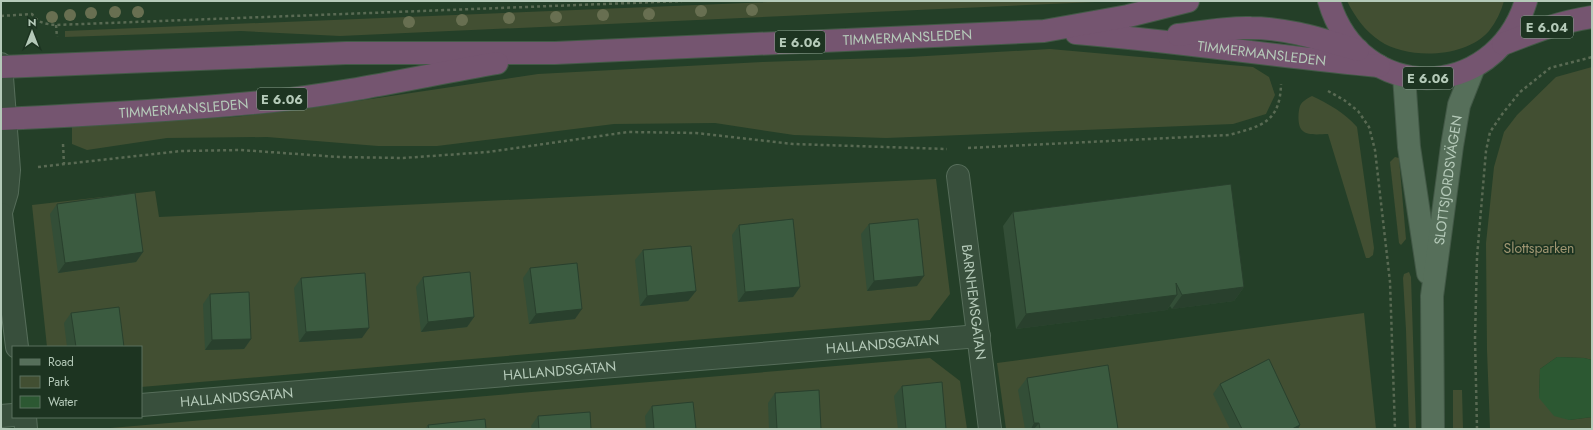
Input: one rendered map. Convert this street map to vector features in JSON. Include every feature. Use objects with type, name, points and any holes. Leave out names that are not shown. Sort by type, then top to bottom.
[{"type":"highway","name":"TIMMERMANSLEDEN","points":[[1,67],[346,53],[555,52],[1044,30],[1128,16],[1188,1]]},
{"type":"highway","name":"E 6.06","points":[[1329,1],[1336,22],[1342,32],[1358,50],[1379,66],[1404,76],[1427,78],[1451,76],[1474,67],[1490,57],[1514,30],[1522,15],[1526,1]]},
{"type":"highway","name":"E 6.04","points":[[1503,44],[1543,28],[1567,21],[1592,17]]},
{"type":"highway","name":"TIMMERMANSLEDEN","points":[[1145,39],[1222,29],[1251,28],[1300,34],[1358,50]]},
{"type":"highway","name":"TIMMERMANSLEDEN","points":[[1044,30],[1145,39],[1379,66]]},
{"type":"highway","name":"TIMMERMANSLEDEN","points":[[3,119],[274,100],[348,89],[555,52]]},
{"type":"main road","name":"SLOTTSJORDSVÄGEN","points":[[1432,296],[1459,105],[1474,67]]},
{"type":"main road","name":"SLOTTSJORDSVÄGEN","points":[[1404,76],[1409,147],[1432,296],[1433,429]]},
{"type":"street","points":[[1,64],[3,119],[9,170],[7,192],[1,213],[17,346]]},
{"type":"street","name":"BARNHEMSGATAN","points":[[958,176],[990,429]]},
{"type":"street","name":"HALLANDSGATAN","points":[[142,405],[979,336]]},
{"type":"street","points":[[1,416],[12,415]]},
{"type":"street","points":[[25,418],[26,429]]},
{"type":"path","points":[[1,16],[32,14],[40,22],[56,25],[682,1]]},
{"type":"path","points":[[1477,429],[1475,339],[1477,257],[1486,151],[1490,132],[1520,92],[1550,68],[1592,57]]},
{"type":"path","points":[[965,148],[1229,135],[1257,127],[1269,119],[1276,111],[1281,98],[1281,84]]},
{"type":"path","points":[[9,170],[181,151],[241,150],[403,158],[488,152],[628,132],[696,133],[793,144],[949,149]]},
{"type":"path","points":[[1375,150],[1390,282],[1395,429]]},
{"type":"green space","points":[[792,1],[1118,1],[340,36],[241,31],[65,37],[65,31]]},
{"type":"green space","points":[[1347,1],[1504,1],[1494,24],[1479,40],[1466,47],[1452,51],[1421,53],[1392,47],[1380,41],[1361,23],[1353,13]]},
{"type":"green space","points":[[1050,49],[1253,67],[1269,77],[1275,95],[1266,114],[1233,124],[886,138],[794,135],[715,123],[614,124],[437,146],[378,146],[267,137],[167,138],[87,150],[72,144],[72,127],[127,122],[234,117],[297,110],[538,74]]},
{"type":"green space","name":"Slottsparken","points":[[1592,67],[1592,360],[1584,358],[1557,357],[1540,369],[1539,397],[1569,420],[1592,417],[1592,429],[1490,429],[1487,350],[1486,243],[1494,167],[1504,132],[1517,115],[1556,77]]},
{"type":"green space","points":[[1312,96],[1336,109],[1357,127],[1374,248],[1373,255],[1369,258],[1366,258],[1365,255],[1328,134],[1308,134],[1301,129],[1298,115],[1300,106],[1304,101]]},
{"type":"green space","points":[[1395,157],[1399,158],[1406,239],[1401,245],[1399,243],[1390,162]]},
{"type":"green space","points":[[936,179],[950,294],[930,320],[142,387],[142,346],[47,346],[32,205],[155,191],[159,217]]},
{"type":"green space","points":[[1409,272],[1411,277],[1416,429],[1409,429],[1403,278],[1404,274]]},
{"type":"green space","points":[[1364,313],[1376,429],[1006,429],[997,363]]},
{"type":"green space","points":[[930,358],[960,381],[967,429],[99,429]]},
{"type":"green space","points":[[1453,390],[1462,390],[1463,429],[1453,429]]},
{"type":"water","points":[[1557,357],[1584,358],[1592,360],[1592,417],[1569,420],[1554,416],[1539,398],[1540,369]]},
{"type":"building","points":[[1231,184],[1244,287],[1182,295],[1176,283],[1177,295],[1026,314],[1013,212]]},
{"type":"building","points":[[135,193],[143,252],[65,263],[57,204]]},
{"type":"building","points":[[793,219],[800,287],[745,292],[739,225]]},
{"type":"building","points":[[918,219],[924,276],[874,281],[869,224]]},
{"type":"building","points":[[691,246],[696,291],[647,296],[643,250]]},
{"type":"building","points":[[577,263],[582,309],[536,314],[530,268]]},
{"type":"building","points":[[470,272],[474,317],[428,322],[423,277]]},
{"type":"building","points":[[365,273],[369,328],[306,332],[301,278]]},
{"type":"building","points":[[249,292],[251,339],[212,340],[210,294]]},
{"type":"building","points":[[119,307],[124,346],[76,346],[71,313]]},
{"type":"building","points":[[1269,359],[1300,425],[1292,429],[1242,429],[1220,384]]},
{"type":"building","points":[[1108,365],[1118,429],[1040,429],[1039,423],[1034,423],[1027,378]]},
{"type":"building","points":[[942,382],[946,429],[906,429],[902,386]]},
{"type":"building","points":[[819,390],[821,429],[777,429],[775,393]]},
{"type":"building","points":[[693,402],[696,429],[654,429],[652,406]]},
{"type":"building","points":[[590,412],[591,429],[539,429],[538,416]]},
{"type":"building","points":[[485,419],[486,429],[429,429],[428,425]]}]
